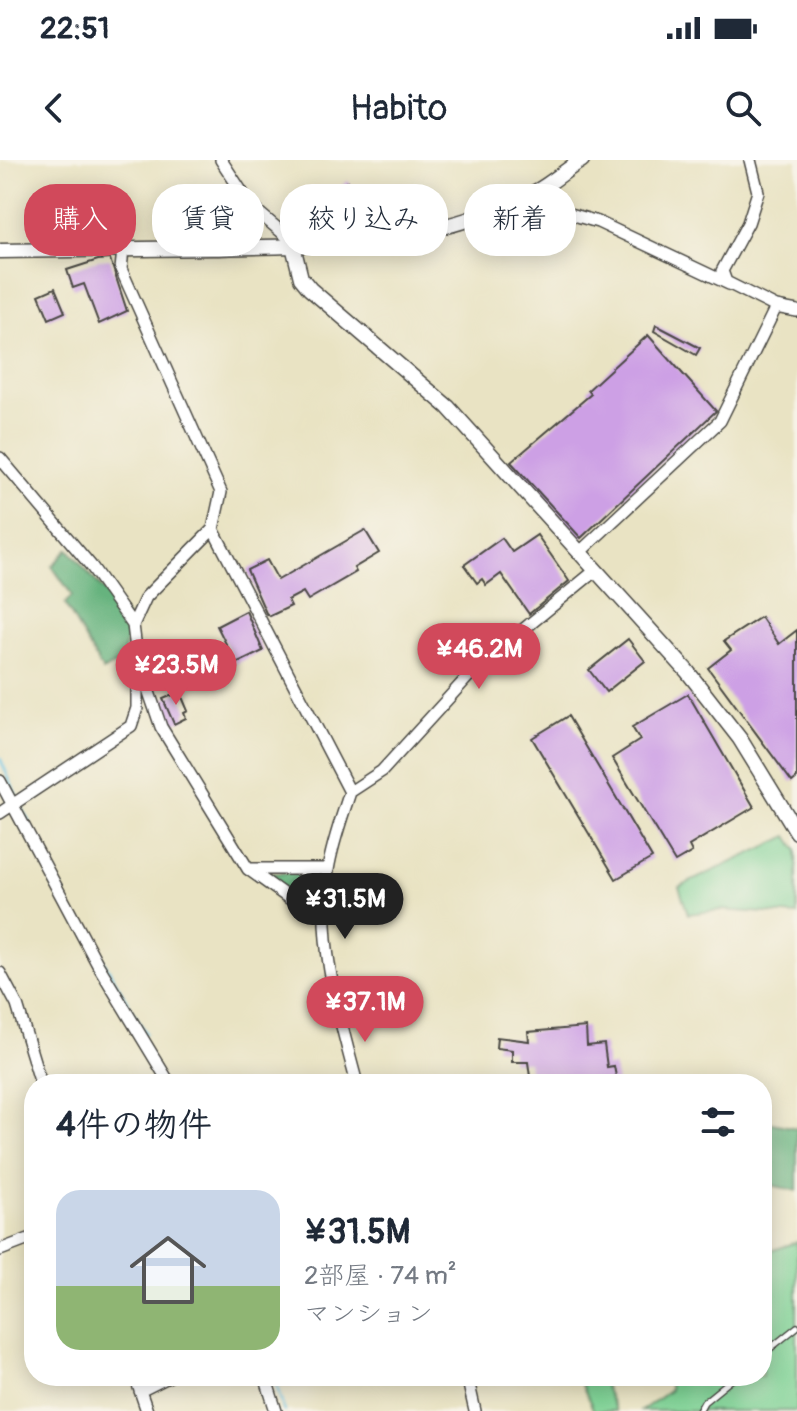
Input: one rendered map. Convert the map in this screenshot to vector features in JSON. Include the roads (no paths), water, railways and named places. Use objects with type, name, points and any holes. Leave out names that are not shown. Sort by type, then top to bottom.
[{"type":"street","points":[[221,160],[251,206],[280,232]]},
{"type":"street","points":[[547,184],[582,160]]},
{"type":"street","points":[[729,284],[722,271],[748,223],[758,192],[750,160]]},
{"type":"street","points":[[576,216],[598,222],[776,307],[797,311]]},
{"type":"street","points":[[136,250],[280,246]]},
{"type":"street","points":[[0,251],[24,251]]},
{"type":"street","points":[[122,256],[121,269],[221,492],[213,529],[146,597],[133,625]]},
{"type":"street","points":[[297,256],[301,278],[310,289],[448,407],[708,695],[797,832]]},
{"type":"street","points":[[580,552],[720,421],[776,307]]},
{"type":"street","points":[[0,458],[92,567],[133,625],[137,657],[137,708],[131,726],[0,813]]},
{"type":"street","points":[[213,529],[350,792]]},
{"type":"street","points":[[354,1074],[338,1013],[324,915],[328,869],[350,792],[382,771],[475,669],[596,570]]},
{"type":"street","points":[[137,657],[161,727],[248,869],[297,904],[324,915]]},
{"type":"street","points":[[0,781],[98,965],[164,1074]]},
{"type":"street","points":[[248,869],[328,869]]},
{"type":"street","points":[[0,973],[17,1005],[38,1074]]},
{"type":"street","points":[[0,1250],[24,1241]]},
{"type":"street","points":[[138,1386],[147,1411]]},
{"type":"street","points":[[140,1391],[150,1386]]},
{"type":"street","points":[[268,1386],[276,1411]]},
{"type":"street","points":[[469,1386],[475,1411]]},
{"type":"lane","points":[[772,1347],[797,1327]]},
{"type":"lane","points":[[699,1411],[704,1402],[724,1386]]},
{"type":"waterway","points":[[0,758],[16,795]]},
{"type":"waterway","points":[[21,806],[29,823]]},
{"type":"waterway","points":[[85,929],[145,1033]]},
{"type":"waterway","points":[[277,1386],[284,1411]]}]
